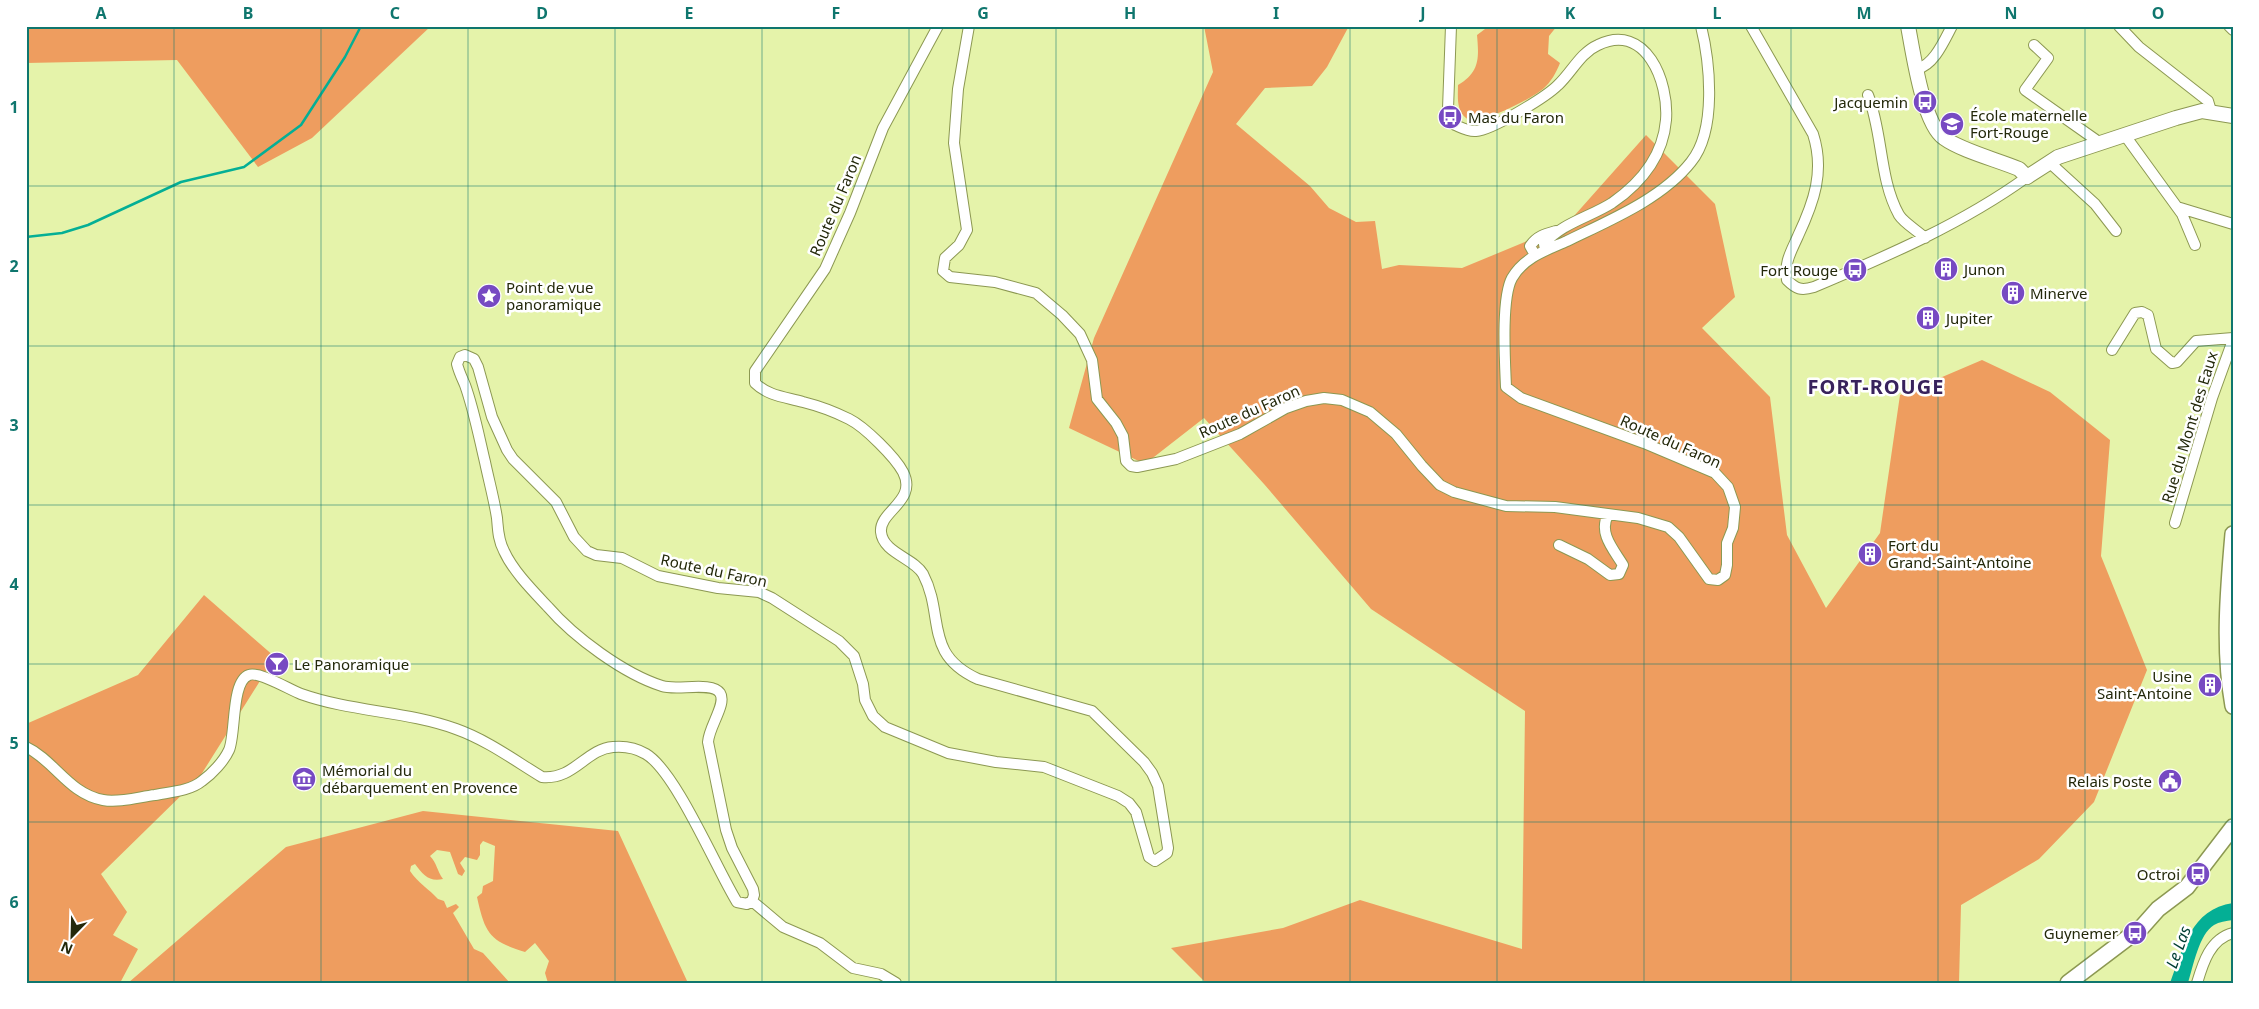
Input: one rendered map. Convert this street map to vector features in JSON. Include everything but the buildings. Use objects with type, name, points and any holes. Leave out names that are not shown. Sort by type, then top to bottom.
[{"type":"main road","points":[[1908,26],[1917,69],[1932,122],[1938,134],[1952,142],[2019,168],[2027,177],[2048,162],[2124,134],[2176,118],[2211,111],[2233,116]]},
{"type":"main road","points":[[2233,534],[2228,599],[2228,682],[2233,706]]},
{"type":"main road","points":[[2068,983],[2142,927],[2158,910],[2187,887],[2231,832]]},
{"type":"street","name":"Route du Faron","points":[[752,901],[754,895],[752,889],[732,848],[726,830],[708,742],[708,731],[720,711],[723,699],[720,692],[715,688],[664,687],[612,660],[578,636],[549,608],[515,568],[504,552],[499,539],[484,456],[465,385],[459,374],[458,360],[465,355],[474,359],[492,417],[507,450],[513,459],[556,502],[574,537],[587,551],[596,555],[622,558],[658,576],[718,588],[759,592],[772,598],[839,642],[854,656],[866,700],[873,716],[885,727],[948,753],[996,762],[1044,767],[1118,796],[1129,803],[1136,812],[1149,858],[1155,861],[1168,853],[1158,786],[1152,773],[1144,762],[1092,711],[978,678],[961,671],[944,651],[939,638],[931,596],[921,571],[896,553],[883,539],[881,530],[886,519],[905,496],[906,485],[903,473],[887,452],[851,420],[815,405],[764,392],[755,383],[755,371],[825,269],[850,214],[883,128],[938,26]]},
{"type":"street","name":"Route du Faron","points":[[969,26],[958,89],[954,143],[967,230],[959,245],[945,258],[943,271],[950,277],[995,282],[1036,293],[1062,315],[1080,334],[1092,360],[1097,399],[1116,423],[1123,436],[1126,461],[1130,466],[1137,468],[1176,459],[1240,434],[1286,408],[1306,401],[1324,398],[1342,400],[1370,412],[1396,434],[1440,485],[1454,492],[1506,506],[1555,507],[1638,518],[1668,527],[1679,537],[1709,579],[1718,580],[1725,575],[1728,543],[1733,528],[1735,507],[1728,487],[1715,473],[1644,443],[1521,398],[1506,387],[1506,306],[1509,285],[1519,269],[1535,254]]},
{"type":"street","points":[[1451,26],[1448,109],[1455,125],[1474,132],[1491,127],[1544,97],[1559,85],[1584,54],[1607,41],[1622,40],[1635,45],[1646,52],[1654,63],[1665,94],[1666,116],[1663,140],[1653,162],[1641,178],[1612,203],[1560,230],[1544,244],[1545,250]]},
{"type":"street","points":[[1560,230],[1543,234],[1534,240],[1530,246],[1535,254],[1611,220],[1650,197],[1692,162],[1703,135],[1709,89],[1701,26]]},
{"type":"street","points":[[1752,26],[1814,134],[1818,149],[1820,162],[1817,187],[1804,224],[1787,259],[1787,280],[1794,288],[1804,290],[1814,288],[1925,238],[2010,189],[2027,177]]},
{"type":"street","points":[[1917,69],[1922,68],[1936,54],[1952,26]]},
{"type":"street","points":[[2120,26],[2139,47],[2208,100],[2211,111]]},
{"type":"street","points":[[2229,26],[2233,30]]},
{"type":"street","points":[[2034,45],[2048,58],[2024,90],[2096,140],[2098,145]]},
{"type":"street","points":[[1868,95],[1874,109],[1890,192],[1900,217],[1925,238]]},
{"type":"street","points":[[2124,134],[2182,214],[2195,245]]},
{"type":"street","points":[[2048,162],[2094,204],[2116,231]]},
{"type":"street","points":[[2177,207],[2233,224]]},
{"type":"street","points":[[2112,350],[2135,313],[2148,315],[2156,349],[2172,363],[2177,362],[2196,341],[2233,339]]},
{"type":"street","name":"Rue du Mont des Eaux","points":[[2175,523],[2203,425],[2233,339]]},
{"type":"street","points":[[1559,545],[1588,559],[1610,574],[1620,574],[1622,565],[1605,536],[1604,521],[1608,515]]},
{"type":"street","points":[[26,747],[37,752],[64,779],[78,789],[103,800],[181,790],[202,782],[229,750],[237,692],[245,677],[250,674],[258,675],[300,693],[348,708],[417,717],[456,729],[474,736],[542,777],[554,778],[566,774],[604,749],[627,747],[647,755],[658,765],[688,810],[737,902],[747,904],[752,901],[783,927],[820,943],[853,968],[881,974],[896,983]]},
{"type":"street","points":[[2196,983],[2204,957],[2214,944],[2233,932]]},
{"type":"shaded area","points":[[26,26],[431,26],[312,138],[258,167],[177,60],[26,63]]},
{"type":"shaded area","points":[[1204,26],[1349,26],[1327,67],[1312,86],[1265,88],[1236,124],[1310,186],[1329,208],[1356,222],[1375,221],[1382,269],[1399,265],[1462,268],[1566,225],[1646,135],[1715,204],[1735,297],[1702,328],[1770,397],[1787,535],[1826,608],[1880,533],[1900,395],[1982,360],[2050,392],[2110,440],[2101,556],[2147,670],[2094,802],[2039,859],[1961,905],[1959,983],[1206,983],[1171,948],[1283,928],[1360,900],[1522,949],[1525,711],[1371,609],[1264,484],[1204,418],[1145,464],[1069,428],[1094,338],[1213,72]]},
{"type":"shaded area","points":[[1489,26],[1557,26],[1549,36],[1548,54],[1560,63],[1551,80],[1537,93],[1517,105],[1492,116],[1472,120],[1466,118],[1461,111],[1458,103],[1458,85],[1471,75],[1474,70],[1478,58],[1477,35]]},
{"type":"shaded area","points":[[204,595],[275,657],[199,778],[101,874],[127,912],[113,935],[138,949],[120,983],[26,983],[26,724],[138,675]]},
{"type":"shaded area","points":[[423,811],[618,831],[688,983],[548,983],[545,973],[549,961],[535,943],[525,952],[503,944],[490,934],[486,927],[477,897],[482,893],[483,886],[493,881],[495,846],[483,841],[480,845],[480,855],[477,860],[465,857],[460,863],[465,871],[462,876],[458,874],[450,852],[437,850],[430,856],[443,879],[438,880],[427,877],[415,864],[411,866],[410,871],[438,899],[444,901],[447,908],[456,904],[459,907],[453,913],[474,949],[483,953],[510,983],[128,983],[286,847]]},
{"type":"water","points":[[2233,903],[2233,920],[2214,925],[2200,943],[2188,983],[2170,983],[2185,944],[2198,922],[2207,913]]},
{"type":"waterway","points":[[26,237],[62,233],[88,225],[181,182],[244,167],[301,125],[345,57],[361,26]]},
{"type":"place","name":"Jacquemin","points":[[1925,102]]},
{"type":"place","name":"Mas du Faron","points":[[1450,117]]},
{"type":"place","name":"École maternelle Fort-Rouge","points":[[1952,124]]},
{"type":"place","name":"Junon","points":[[1946,269]]},
{"type":"place","name":"Fort Rouge","points":[[1855,270]]},
{"type":"place","name":"Minerve","points":[[2013,293]]},
{"type":"place","name":"Point de vue panoramique","points":[[489,296]]},
{"type":"place","name":"Jupiter","points":[[1928,318]]},
{"type":"place","name":"Fort du Grand-Saint-Antoine","points":[[1870,554]]},
{"type":"place","name":"Le Panoramique","points":[[277,664]]},
{"type":"place","name":"Usine Saint-Antoine","points":[[2210,685]]},
{"type":"place","name":"Mémorial du débarquement en Provence","points":[[304,779]]},
{"type":"place","name":"Relais Poste","points":[[2170,781]]},
{"type":"place","name":"Octroi","points":[[2198,874]]},
{"type":"place","name":"Guynemer","points":[[2135,933]]},
{"type":"district","name":"FORT-ROUGE","points":[[1876,386]]},
{"type":"water label","name":"Le Las","points":[[2178,947]]}]
